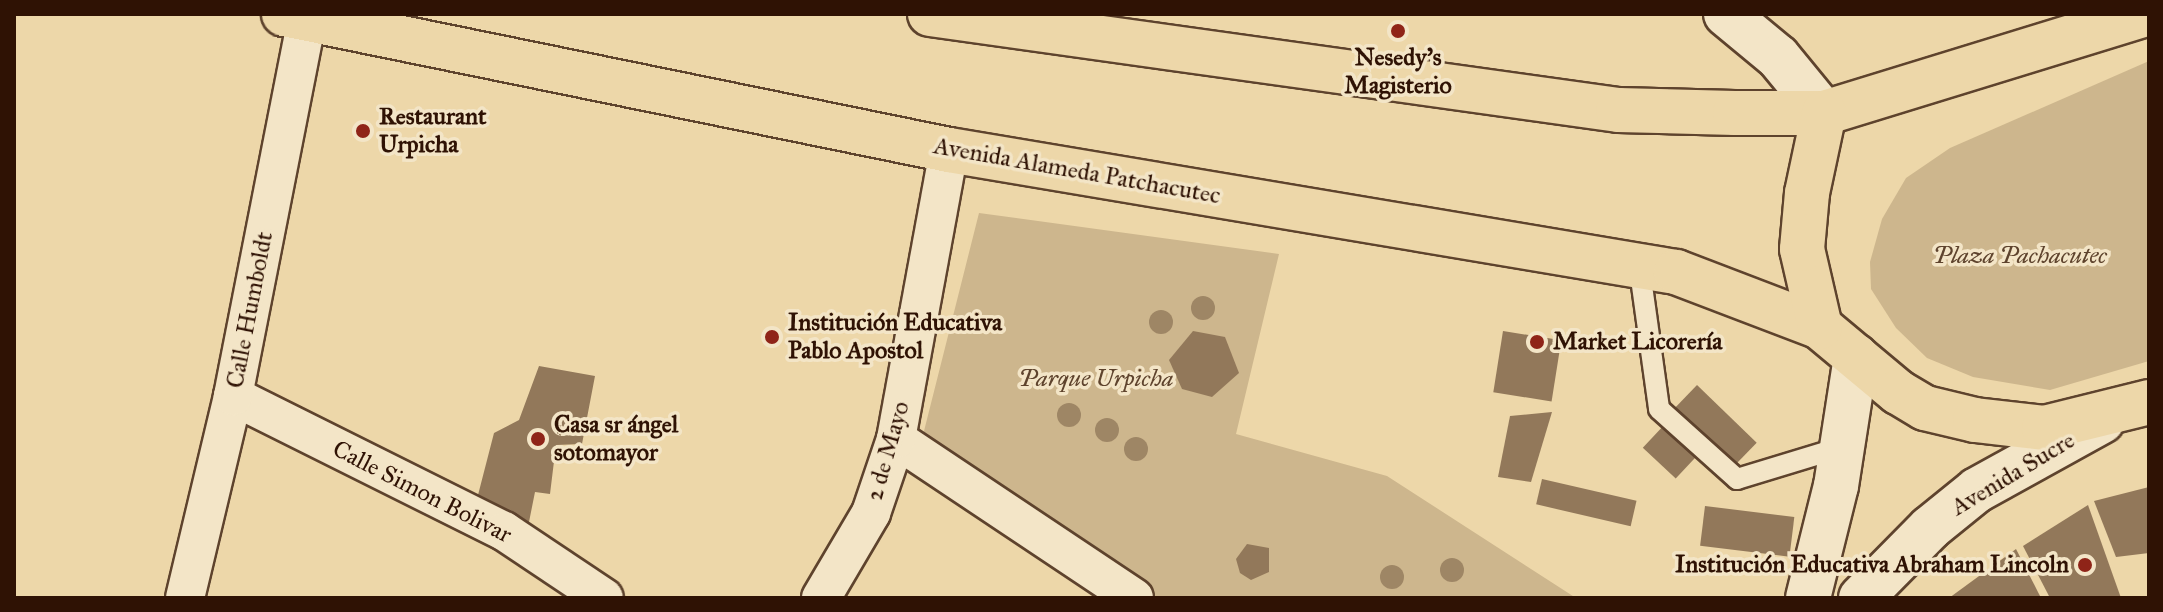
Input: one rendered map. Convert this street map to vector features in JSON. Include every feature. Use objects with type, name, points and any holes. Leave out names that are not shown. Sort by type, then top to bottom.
[{"type":"highway","points":[[930,14],[1143,30],[1618,110],[1824,113],[2146,14]]},
{"type":"highway","name":"Avenida Alameda Patchacutec","points":[[295,17],[949,150],[1639,264],[1742,293],[1820,327],[1925,408],[2017,428],[2056,426],[2146,402]]},
{"type":"highway","points":[[1820,327],[1802,249],[1807,193],[1824,113]]},
{"type":"street","points":[[1726,14],[1778,57],[1824,113]]},
{"type":"street","name":"Calle Humboldt","points":[[185,598],[233,396],[295,17]]},
{"type":"street","name":"2 de Mayo","points":[[821,598],[871,513],[896,439],[949,150]]},
{"type":"street","points":[[1808,598],[1818,573],[1856,357]]},
{"type":"street","name":"Calle Simon Bolivar","points":[[233,396],[504,531],[604,598]]},
{"type":"street","name":"Avenida Sucre","points":[[1861,598],[1908,548],[1977,490],[2146,402]]},
{"type":"street","points":[[896,439],[1134,598]]},
{"type":"lane","points":[[1639,264],[1659,409],[1737,479],[1842,447]]},
{"type":"green space","name":"Plaza Pachacutec","points":[[2149,61],[2149,361],[2050,390],[1973,377],[1927,358],[1896,328],[1871,289],[1870,262],[1882,219],[1906,178],[1950,148]]},
{"type":"green space","name":"Parque Urpicha","points":[[979,213],[1279,254],[1236,434],[1387,476],[1576,598],[1156,598],[921,443]]},
{"type":"building","points":[[1193,331],[1225,337],[1239,373],[1212,397],[1182,389],[1169,360]]},
{"type":"building","points":[[1503,331],[1561,340],[1552,401],[1493,392]]},
{"type":"building","name":"Casa sr ángel sotomayor","points":[[539,366],[595,376],[582,444],[556,445],[550,494],[535,492],[529,522],[515,521],[478,495],[494,433],[519,420]]},
{"type":"building","points":[[1697,385],[1757,443],[1732,468],[1673,410]]},
{"type":"building","points":[[1552,412],[1531,482],[1498,477],[1510,416]]},
{"type":"building","points":[[1666,423],[1699,454],[1676,479],[1643,448]]},
{"type":"building","points":[[1542,479],[1637,501],[1631,526],[1536,504]]},
{"type":"building","points":[[2149,487],[2149,553],[2116,557],[2094,501]]},
{"type":"building","points":[[2088,505],[2121,598],[2050,598],[2023,546]]},
{"type":"building","points":[[1705,506],[1794,517],[1789,557],[1700,546]]},
{"type":"building","points":[[1247,544],[1269,548],[1269,572],[1251,580],[1240,573],[1236,559]]},
{"type":"building","points":[[2016,549],[2041,598],[1949,598]]},
{"type":"place","name":"Nesedy’s Magisterio","points":[[1398,31]]},
{"type":"place","name":"Restaurant Urpicha","points":[[363,131]]},
{"type":"place","name":"Institución Educativa Pablo Apostol","points":[[772,337]]},
{"type":"place","name":"Market Licorería","points":[[1537,342]]},
{"type":"place","name":"Casa sr ángel sotomayor","points":[[538,439]]},
{"type":"place","name":"Institución Educativa Abraham Lincoln","points":[[2085,565]]}]
